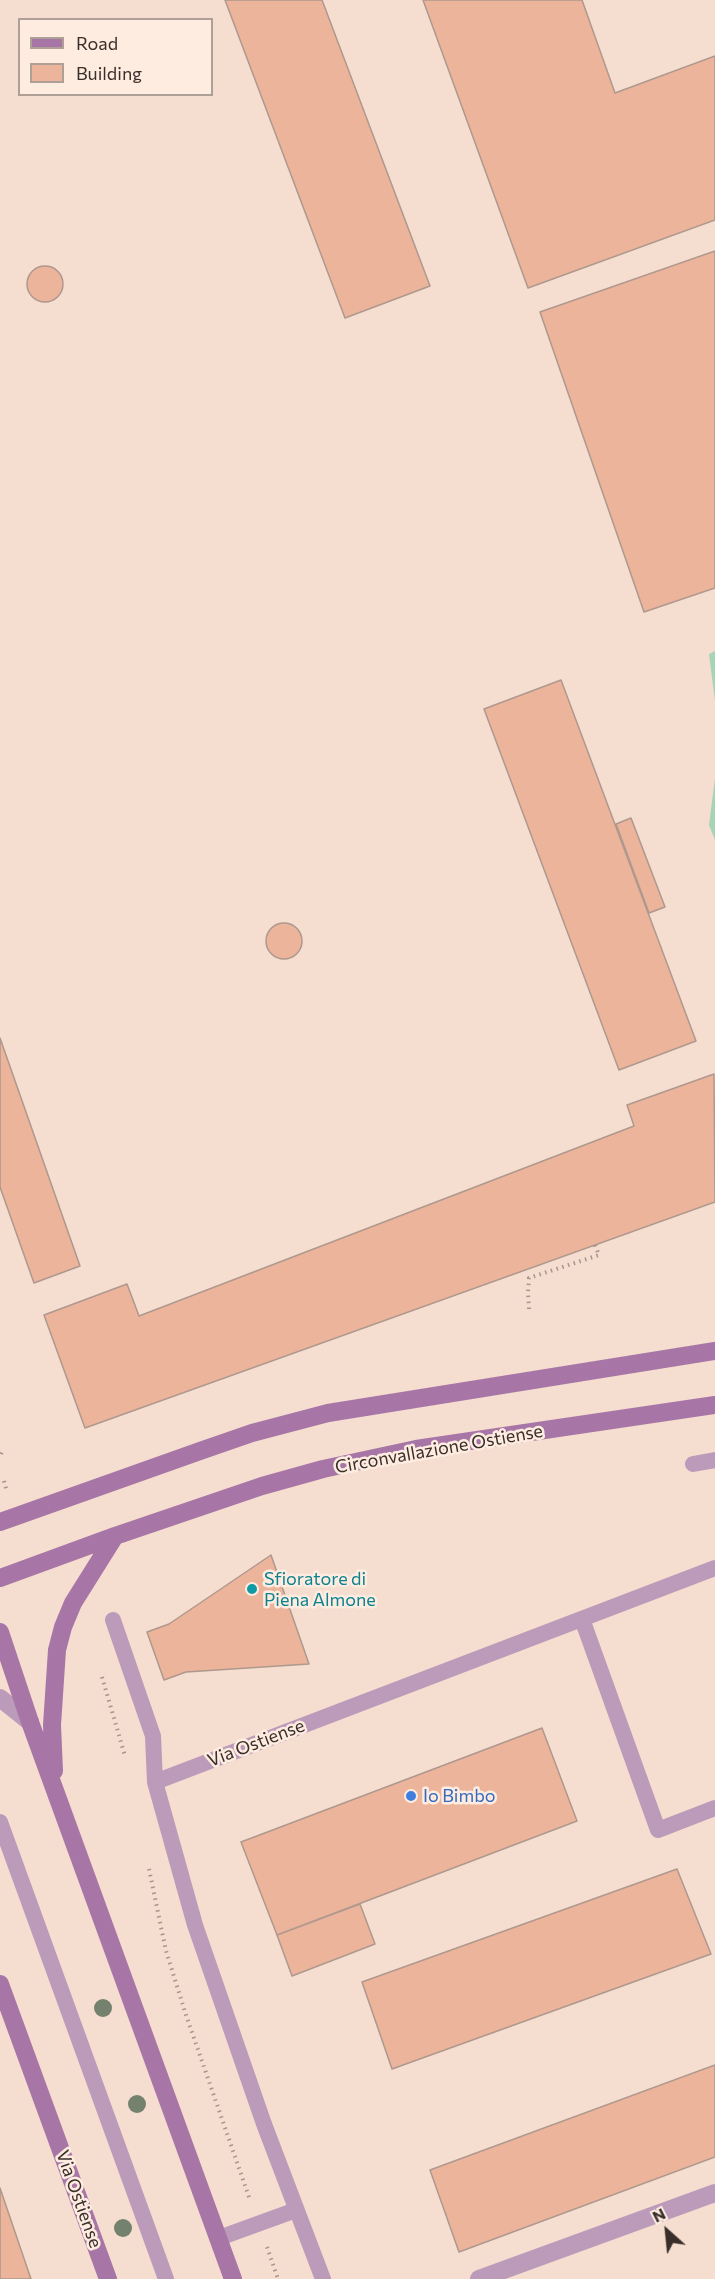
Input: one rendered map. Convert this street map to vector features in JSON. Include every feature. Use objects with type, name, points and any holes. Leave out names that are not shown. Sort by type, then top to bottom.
[{"type":"main road","points":[[0,1522],[210,1447],[328,1413],[359,1406],[659,1361],[715,1350]]},
{"type":"main road","name":"Circonvallazione Ostiense","points":[[0,1578],[262,1486],[323,1469],[387,1454],[715,1405]]},
{"type":"main road","points":[[54,1785],[52,1725],[57,1650],[73,1603],[115,1536]]},
{"type":"main road","points":[[0,1632],[30,1722],[233,2279]]},
{"type":"main road","name":"Via Ostiense","points":[[0,1984],[7,2021],[108,2279]]},
{"type":"street","points":[[0,1698],[30,1722]]},
{"type":"street","points":[[479,2279],[715,2193]]},
{"type":"lane","points":[[693,1464],[715,1460]]},
{"type":"lane","name":"Via Ostiense","points":[[155,1782],[715,1568]]},
{"type":"lane","points":[[582,1619],[658,1830],[715,1808]]},
{"type":"lane","points":[[113,1620],[153,1736],[155,1782],[195,1925],[264,2124],[323,2279]]},
{"type":"lane","points":[[0,1822],[166,2279]]},
{"type":"lane","points":[[219,2238],[297,2210]]},
{"type":"path","points":[[529,1309],[529,1278],[599,1255],[595,1245]]},
{"type":"path","points":[[4,1481],[5,1488]]},
{"type":"green space","points":[[715,651],[715,701],[709,654]]},
{"type":"green space","points":[[715,778],[715,840],[709,825]]},
{"type":"building","points":[[225,0],[322,0],[430,286],[345,318]]},
{"type":"building","points":[[423,0],[582,0],[615,93],[715,56],[715,220],[528,288]]},
{"type":"building","points":[[715,251],[715,588],[644,612],[540,312]]},
{"type":"building","points":[[45,266],[58,271],[63,284],[58,297],[45,302],[32,297],[27,284],[32,271]]},
{"type":"building","points":[[561,680],[696,1041],[619,1070],[484,709]]},
{"type":"building","points":[[631,818],[665,907],[649,913],[616,824]]},
{"type":"building","points":[[284,923],[297,928],[302,941],[297,954],[284,959],[271,954],[266,941],[271,928]]},
{"type":"building","points":[[0,1038],[80,1266],[34,1283],[0,1187]]},
{"type":"building","points":[[714,1074],[715,1202],[85,1428],[44,1315],[127,1284],[139,1316],[634,1126],[627,1105]]},
{"type":"building","name":"Sfioratore di Piena Almone","points":[[271,1555],[309,1664],[186,1672],[164,1680],[147,1632],[169,1624]]},
{"type":"building","points":[[542,1728],[577,1821],[277,1935],[241,1842]]},
{"type":"building","points":[[677,1869],[711,1954],[392,2069],[362,1982]]},
{"type":"building","points":[[360,1904],[375,1944],[292,1976],[277,1935]]},
{"type":"building","points":[[715,2065],[715,2157],[459,2252],[430,2170]]},
{"type":"building","points":[[0,2188],[31,2279],[0,2279]]},
{"type":"place","name":"Sfioratore di Piena Almone","points":[[252,1589]]},
{"type":"place","name":"Io Bimbo","points":[[411,1796]]}]
